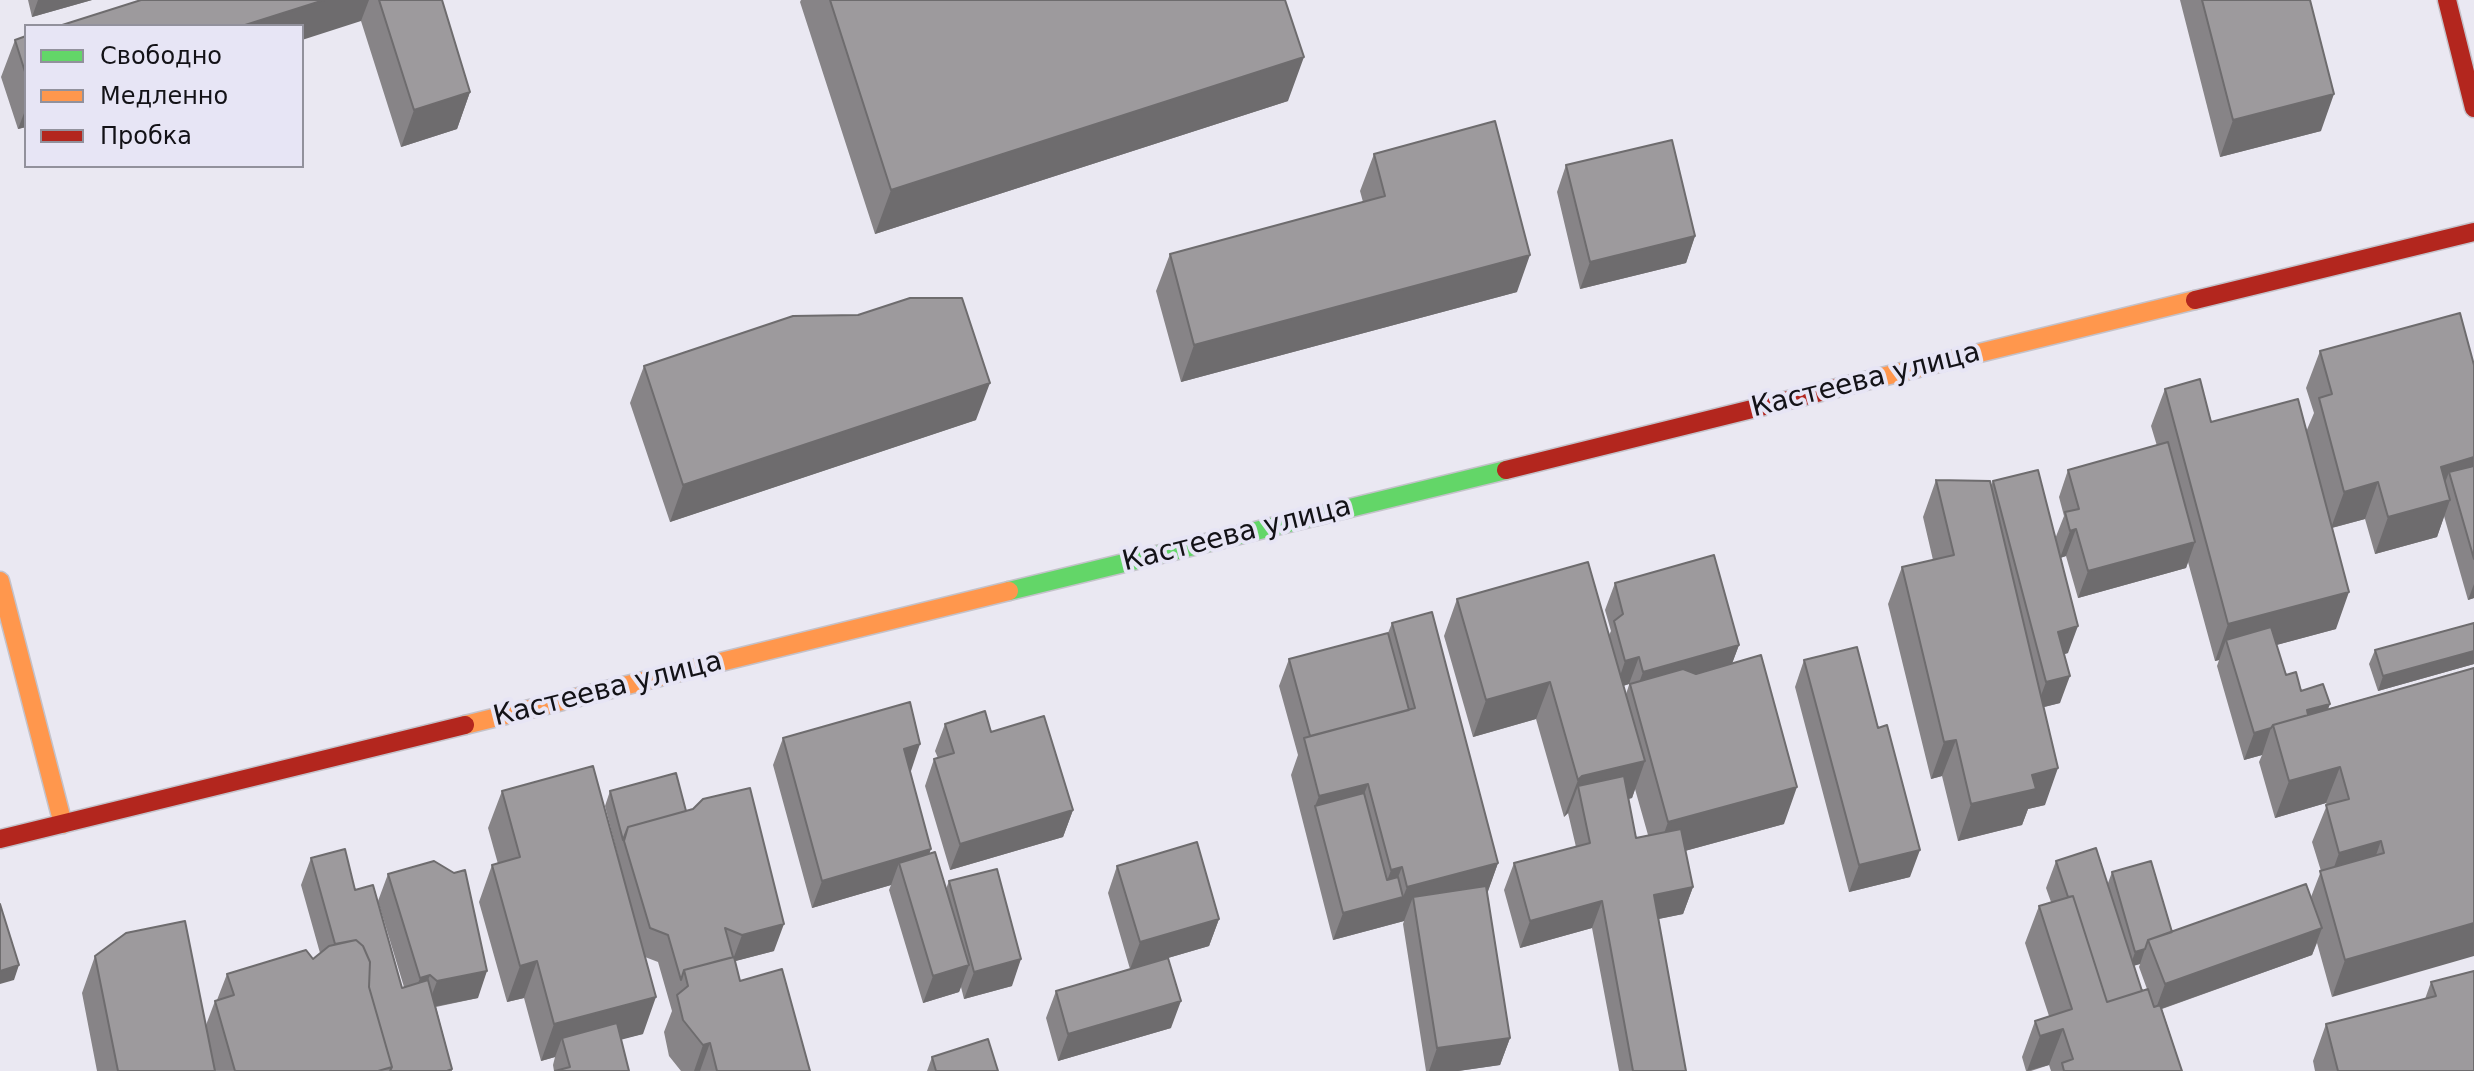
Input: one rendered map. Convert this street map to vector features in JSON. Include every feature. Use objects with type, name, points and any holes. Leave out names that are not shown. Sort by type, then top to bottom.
[{"type":"street","points":[[2447,0],[2474,108]]},
{"type":"street","name":"Кастеева улица","points":[[0,839],[2474,232]]},
{"type":"street","points":[[0,581],[63,824]]},
{"type":"building","points":[[141,0],[324,0],[248,24],[65,24]]},
{"type":"building","points":[[379,0],[442,0],[470,92],[414,110]]},
{"type":"building","points":[[830,0],[1285,0],[1304,57],[891,190]]},
{"type":"building","points":[[2202,0],[2310,0],[2334,94],[2233,120]]},
{"type":"building","points":[[24,37],[24,69],[15,40]]},
{"type":"building","points":[[1495,121],[1530,255],[1194,345],[1170,254],[1385,196],[1374,154]]},
{"type":"building","points":[[1672,140],[1695,236],[1590,262],[1566,165]]},
{"type":"building","points":[[910,298],[962,298],[990,383],[683,485],[644,366],[793,316],[858,315]]},
{"type":"building","points":[[2460,313],[2474,365],[2474,457],[2441,467],[2450,500],[2388,517],[2378,482],[2344,492],[2319,398],[2332,394],[2320,351]]},
{"type":"building","points":[[2200,379],[2211,422],[2298,399],[2349,592],[2228,624],[2165,389]]},
{"type":"building","points":[[2168,442],[2195,542],[2088,571],[2076,529],[2070,531],[2065,512],[2079,509],[2068,470]]},
{"type":"building","points":[[2474,466],[2474,559],[2449,472]]},
{"type":"building","points":[[2038,470],[2078,626],[2058,632],[2070,676],[2046,682],[1993,481]]},
{"type":"building","points":[[1936,480],[1990,481],[2058,768],[2032,775],[2036,789],[1971,804],[1956,740],[1944,742],[1902,567],[1954,555]]},
{"type":"building","points":[[1714,555],[1739,645],[1643,672],[1639,657],[1625,661],[1614,621],[1623,614],[1615,583]]},
{"type":"building","points":[[1588,562],[1645,761],[1582,776],[1578,780],[1550,682],[1486,700],[1457,599]]},
{"type":"building","points":[[1432,612],[1498,863],[1407,887],[1402,867],[1391,870],[1368,784],[1319,796],[1304,738],[1415,708],[1392,623]]},
{"type":"building","points":[[2474,623],[2474,651],[2383,676],[2375,650]]},
{"type":"building","points":[[2271,627],[2286,675],[2296,672],[2301,691],[2323,684],[2330,704],[2307,710],[2308,715],[2254,733],[2226,640]]},
{"type":"building","points":[[1388,633],[1409,710],[1310,736],[1289,659]]},
{"type":"building","points":[[1857,647],[1878,728],[1887,725],[1920,850],[1859,865],[1804,660]]},
{"type":"building","points":[[1761,655],[1797,787],[1668,822],[1630,684],[1683,669],[1696,674]]},
{"type":"building","points":[[2474,668],[2474,923],[2345,960],[2320,871],[2384,853],[2381,841],[2339,853],[2326,805],[2349,799],[2340,767],[2289,781],[2273,725]]},
{"type":"building","points":[[910,702],[920,744],[904,749],[931,849],[822,881],[783,738]]},
{"type":"building","points":[[985,711],[991,732],[1044,716],[1073,810],[960,844],[934,759],[954,753],[945,724]]},
{"type":"building","points":[[593,766],[656,997],[554,1024],[537,961],[520,966],[492,865],[520,857],[502,791]]},
{"type":"building","points":[[676,773],[686,811],[628,827],[623,840],[610,791]]},
{"type":"building","points":[[1624,776],[1636,838],[1681,829],[1693,887],[1654,895],[1686,1071],[1633,1071],[1602,901],[1530,921],[1514,863],[1590,843],[1578,786]]},
{"type":"building","points":[[750,788],[784,924],[742,935],[725,928],[733,957],[684,970],[681,980],[668,935],[650,928],[624,841],[628,827],[693,809],[703,799]]},
{"type":"building","points":[[1364,793],[1387,880],[1398,877],[1403,897],[1343,913],[1315,806]]},
{"type":"building","points":[[1197,842],[1219,919],[1140,942],[1117,866]]},
{"type":"building","points":[[2096,848],[2142,991],[2107,1002],[2073,896],[2068,897],[2056,861]]},
{"type":"building","points":[[345,849],[355,890],[373,885],[402,988],[428,980],[452,1069],[390,1071],[392,1067],[369,987],[370,962],[363,946],[356,940],[335,944],[311,858]]},
{"type":"building","points":[[935,852],[969,965],[933,976],[899,863]]},
{"type":"building","points":[[434,861],[454,873],[465,870],[487,971],[437,981],[430,975],[420,978],[388,874]]},
{"type":"building","points":[[2151,861],[2172,932],[2148,940],[2145,949],[2135,952],[2112,872]]},
{"type":"building","points":[[997,869],[1021,959],[974,972],[949,881]]},
{"type":"building","points":[[2306,884],[2322,928],[2165,984],[2148,940]]},
{"type":"building","points":[[1486,886],[1510,1038],[1437,1048],[1413,897]]},
{"type":"building","points":[[2073,896],[2107,1002],[2148,989],[2154,1007],[2160,1005],[2182,1071],[2064,1071],[2062,1063],[2073,1059],[2063,1029],[2040,1036],[2035,1021],[2072,1009],[2039,906]]},
{"type":"building","points":[[0,904],[19,965],[0,971]]},
{"type":"building","points":[[185,921],[215,1071],[118,1071],[95,956],[126,933]]},
{"type":"building","points":[[356,940],[363,946],[370,962],[369,987],[392,1067],[378,1071],[235,1071],[215,1001],[234,995],[227,974],[306,950],[313,959],[329,946]]},
{"type":"building","points":[[734,957],[740,981],[782,969],[810,1071],[717,1071],[710,1043],[703,1045],[683,1020],[677,995],[688,986],[684,970]]},
{"type":"building","points":[[1168,958],[1181,1001],[1068,1034],[1056,991]]},
{"type":"building","points":[[2474,971],[2474,1071],[2338,1071],[2326,1024],[2436,996],[2431,982]]},
{"type":"building","points":[[617,1023],[629,1071],[555,1071],[570,1067],[562,1038]]},
{"type":"building","points":[[988,1039],[998,1071],[936,1071],[932,1057]]},
{"type":"traffic: fast","points":[[1009,591],[1506,470]]},
{"type":"traffic: slow","points":[[1853,384],[2195,300]]},
{"type":"traffic: slow","points":[[0,581],[63,824]]},
{"type":"traffic: slow","points":[[465,725],[1009,591]]},
{"type":"traffic: jam","points":[[2447,0],[2474,108]]},
{"type":"traffic: jam","points":[[2195,300],[2474,232]]},
{"type":"traffic: jam","points":[[1506,470],[1853,384]]},
{"type":"traffic: jam","points":[[0,839],[465,725]]}]
